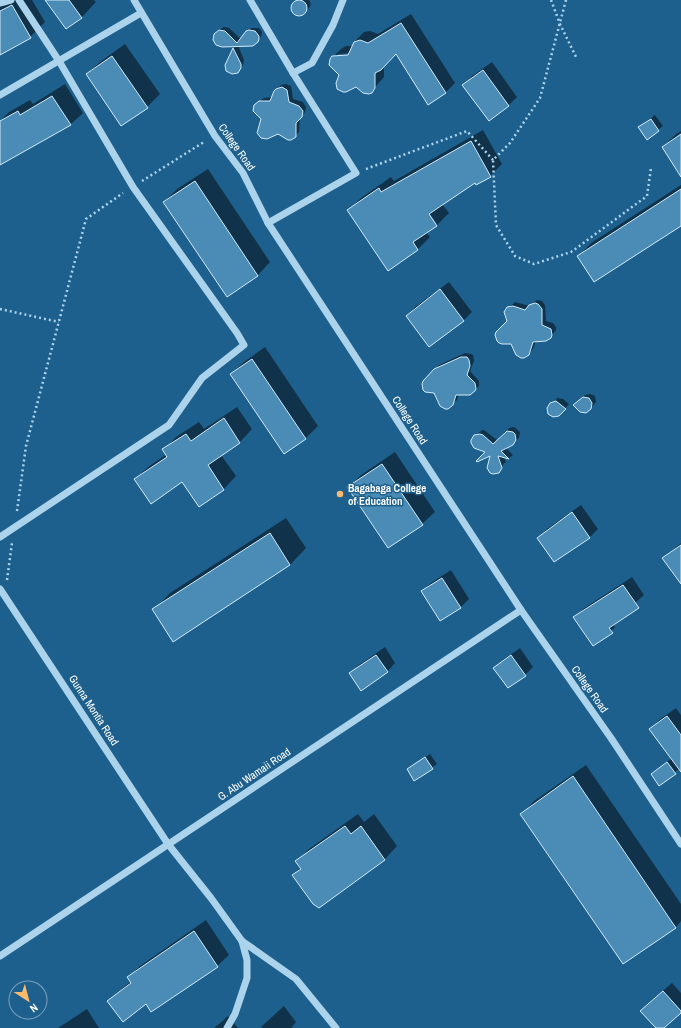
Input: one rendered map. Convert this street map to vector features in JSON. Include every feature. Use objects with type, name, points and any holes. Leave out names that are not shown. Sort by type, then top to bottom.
[{"type":"street","points":[[0,3],[11,0]]},
{"type":"street","points":[[0,537],[169,425],[202,378],[244,345],[233,327],[133,187],[59,60],[19,0]]},
{"type":"street","name":"College Road","points":[[134,0],[215,136],[243,173],[268,222],[521,610],[611,738],[681,844]]},
{"type":"street","points":[[250,0],[293,73],[356,173],[268,222]]},
{"type":"street","points":[[293,73],[312,63],[333,25],[343,0]]},
{"type":"street","points":[[0,95],[141,13]]},
{"type":"street","name":"Gunna Montia Road","points":[[0,589],[168,844],[211,898],[242,941]]},
{"type":"street","name":"G. Abu Wamaii Road","points":[[0,956],[521,610]]},
{"type":"street","points":[[227,1028],[236,1014],[247,978],[247,960],[242,941]]},
{"type":"street","points":[[242,941],[296,979],[336,1028]]},
{"type":"path","points":[[551,0],[560,24],[577,59]]},
{"type":"path","points":[[493,160],[510,143],[540,98],[566,0]]},
{"type":"path","points":[[356,173],[467,131],[493,160],[496,225],[515,256],[534,264],[571,252],[647,196],[651,168]]},
{"type":"path","points":[[5,596],[26,446],[86,219],[133,187],[215,136]]},
{"type":"path","points":[[0,309],[59,322]]},
{"type":"building","points":[[45,0],[69,0],[82,18],[66,29]]},
{"type":"building","points":[[299,0],[305,2],[307,8],[305,14],[299,16],[293,14],[291,8],[293,2]]},
{"type":"building","points":[[12,5],[31,38],[0,55],[0,11]]},
{"type":"building","points":[[401,23],[446,93],[428,105],[396,54],[381,70],[375,73],[375,88],[372,93],[363,93],[356,87],[346,92],[337,89],[336,83],[339,75],[329,65],[332,56],[348,55],[354,42],[360,40],[368,43]]},
{"type":"building","points":[[219,30],[225,31],[237,43],[246,31],[249,30],[255,31],[259,36],[259,39],[253,46],[222,47],[216,45],[213,40],[214,34]]},
{"type":"building","points":[[233,48],[241,64],[241,68],[238,73],[232,74],[226,71],[225,65]]},
{"type":"building","points":[[112,56],[148,108],[121,126],[86,74]]},
{"type":"building","points":[[483,70],[509,106],[489,121],[462,85]]},
{"type":"building","points":[[282,87],[287,90],[289,102],[299,106],[303,111],[302,117],[296,123],[296,137],[288,140],[278,134],[267,139],[261,138],[257,133],[261,119],[253,111],[254,105],[259,101],[270,101],[274,91]]},
{"type":"building","points":[[52,96],[71,125],[0,165],[0,121],[18,111],[20,115]]},
{"type":"building","points":[[651,119],[659,131],[647,140],[638,127]]},
{"type":"building","points":[[681,134],[681,177],[662,147]]},
{"type":"building","points":[[471,141],[491,177],[476,185],[475,183],[429,214],[437,226],[413,242],[418,250],[388,271],[347,210],[379,188],[381,192]]},
{"type":"building","points":[[195,181],[258,276],[227,297],[163,202]]},
{"type":"building","points":[[681,189],[681,226],[594,282],[577,256]]},
{"type":"building","points":[[440,289],[464,321],[429,347],[406,316]]},
{"type":"building","points":[[535,303],[542,309],[542,325],[551,329],[552,335],[551,338],[546,341],[533,342],[529,355],[521,358],[516,355],[511,344],[499,343],[495,335],[507,321],[504,312],[507,307],[513,306],[525,310],[529,305]]},
{"type":"building","points":[[461,357],[467,357],[469,360],[470,366],[467,375],[475,383],[476,389],[470,395],[456,395],[453,405],[448,409],[445,409],[440,406],[434,393],[425,392],[423,390],[422,384],[434,369]]},
{"type":"building","points":[[252,359],[306,439],[284,454],[230,374]]},
{"type":"building","points":[[583,397],[589,398],[592,403],[591,409],[586,413],[580,412],[573,405]]},
{"type":"building","points":[[556,401],[566,409],[559,416],[553,417],[548,414],[547,408],[550,403]]},
{"type":"building","points":[[224,418],[240,443],[208,465],[224,490],[199,507],[182,482],[151,504],[134,479],[167,457],[162,449],[186,434],[191,441]]},
{"type":"building","points":[[507,431],[515,434],[516,440],[513,445],[501,451],[509,459],[498,456],[502,468],[499,473],[490,473],[487,468],[490,456],[477,462],[476,461],[485,452],[474,448],[471,440],[474,435],[480,434],[493,444]]},
{"type":"building","points":[[382,464],[423,525],[388,548],[347,487]]},
{"type":"building","points":[[572,512],[590,538],[554,562],[537,538]]},
{"type":"building","points":[[270,533],[290,565],[173,642],[152,609]]},
{"type":"building","points":[[681,545],[681,584],[662,558]]},
{"type":"building","points":[[442,578],[461,608],[440,621],[421,591]]},
{"type":"building","points":[[623,585],[639,608],[609,628],[613,633],[593,646],[573,617]]},
{"type":"building","points":[[376,655],[388,672],[361,691],[349,673]]},
{"type":"building","points":[[511,655],[526,676],[508,688],[493,668]]},
{"type":"building","points":[[667,716],[681,735],[681,772],[649,729]]},
{"type":"building","points":[[425,757],[433,769],[414,781],[407,769]]},
{"type":"building","points":[[667,762],[676,774],[659,786],[651,774]]},
{"type":"building","points":[[573,776],[676,928],[623,964],[520,814]]},
{"type":"building","points":[[345,826],[351,834],[361,826],[385,860],[319,908],[313,904],[292,875],[301,869],[295,861]]},
{"type":"building","points":[[194,931],[218,967],[151,1012],[146,1004],[123,1022],[107,1001],[131,983],[127,977]]},
{"type":"building","points":[[663,991],[681,1011],[681,1013],[664,1028],[656,1028],[640,1011]]},
{"type":"place","name":"Bagabaga College of Education","points":[[340,494]]}]
